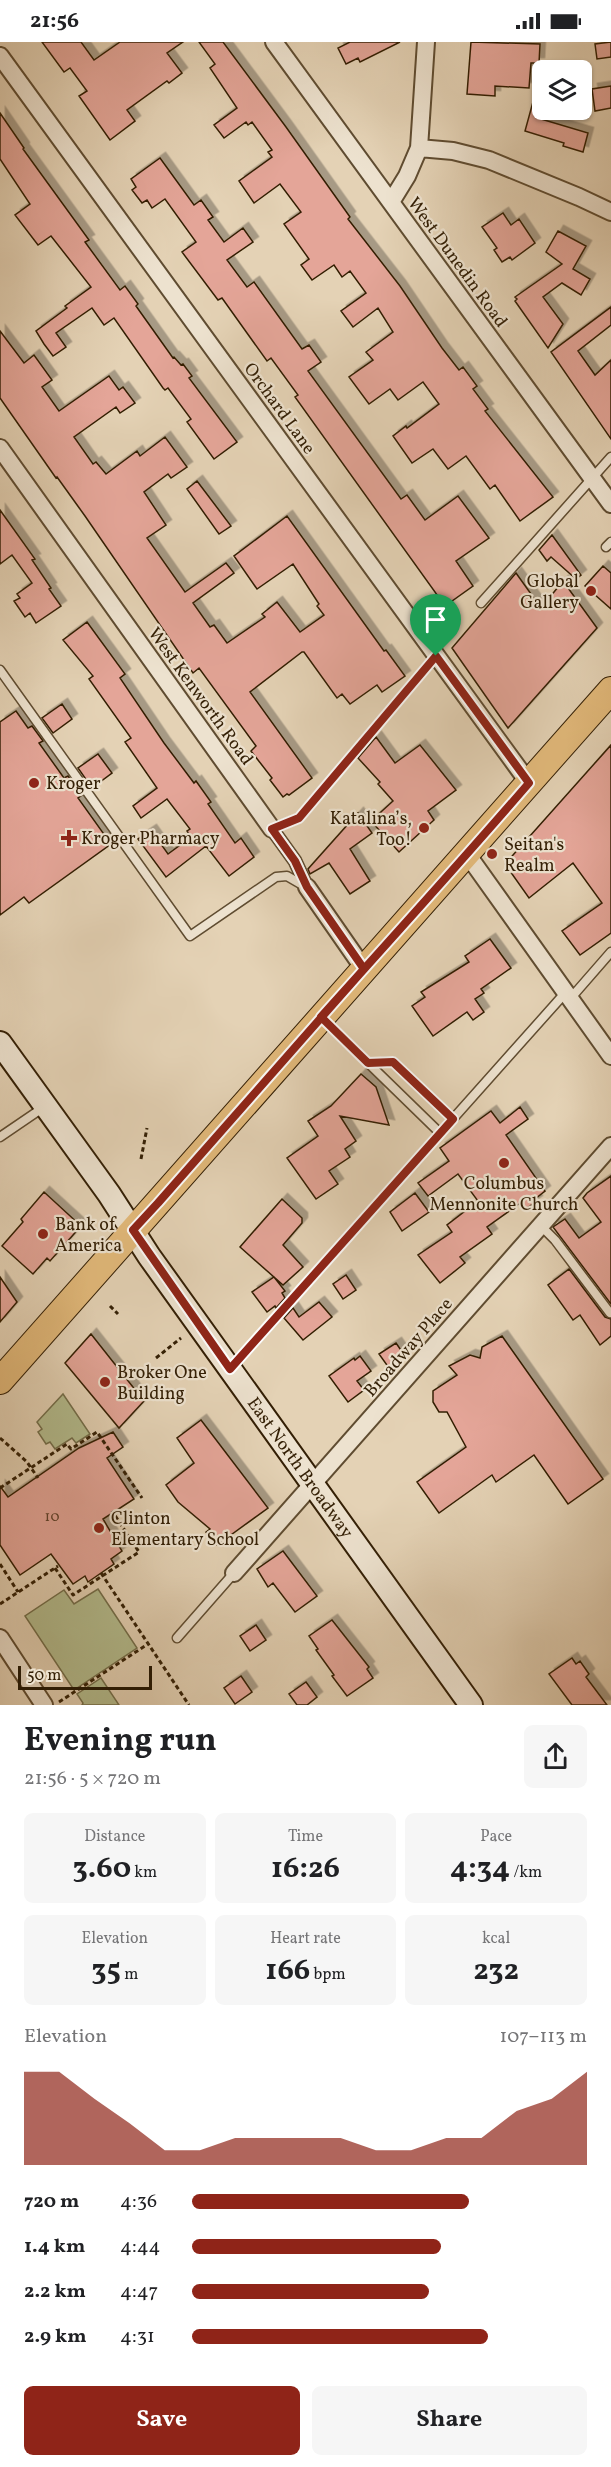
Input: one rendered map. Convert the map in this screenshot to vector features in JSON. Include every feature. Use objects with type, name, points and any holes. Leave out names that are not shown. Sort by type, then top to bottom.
[{"type":"main road","points":[[0,1381],[611,690]]},
{"type":"main road","name":"East North Broadway","points":[[0,1043],[471,1705]]},
{"type":"street","name":"West Dunedin Road","points":[[274,42],[611,504]]},
{"type":"street","points":[[391,202],[407,176],[419,148],[426,42]]},
{"type":"street","name":"Orchard Lane","points":[[0,56],[529,783]]},
{"type":"street","points":[[419,148],[453,151],[489,160],[579,196],[611,212]]},
{"type":"street","name":"West Kenworth Road","points":[[0,448],[295,861],[307,887],[364,969]]},
{"type":"street","points":[[467,854],[611,1056]]},
{"type":"street","name":"Broadway Place","points":[[234,1573],[611,1146]]},
{"type":"street","points":[[0,1638],[52,1704]]},
{"type":"lane","points":[[481,603],[611,458]]},
{"type":"lane","points":[[272,829],[299,818],[436,656]]},
{"type":"lane","points":[[0,670],[190,936],[276,877],[287,876],[307,887]]},
{"type":"lane","points":[[230,1369],[440,1133],[611,951]]},
{"type":"lane","points":[[321,1017],[440,1133]]},
{"type":"lane","points":[[368,1063],[393,1062],[453,1119]]},
{"type":"lane","points":[[0,1137],[45,1106]]},
{"type":"lane","points":[[541,1226],[555,1240],[610,1313]]},
{"type":"lane","points":[[177,1638],[234,1573]]},
{"type":"path","points":[[141,1159],[147,1128]]},
{"type":"path","points":[[110,1306],[117,1314]]},
{"type":"path","points":[[156,1358],[181,1338]]},
{"type":"path","points":[[0,1488],[67,1443],[71,1449],[98,1432],[142,1498]]},
{"type":"path","points":[[0,1438],[31,1467],[38,1478]]},
{"type":"path","points":[[0,1604],[57,1567],[73,1595],[139,1552],[111,1511]]},
{"type":"path","points":[[0,1564],[18,1592]]},
{"type":"path","points":[[102,1574],[189,1705]]},
{"type":"path","points":[[52,1704],[148,1644]]},
{"type":"green space","points":[[63,1394],[90,1434],[76,1443],[72,1438],[55,1449],[50,1442],[46,1444],[38,1432],[42,1429],[37,1422]]},
{"type":"green space","points":[[98,1589],[137,1648],[74,1690],[25,1616],[64,1590],[74,1604]]},
{"type":"green space","points":[[101,1678],[119,1705],[82,1705],[77,1694]]},
{"type":"building","points":[[42,42],[81,42],[94,60],[120,42],[183,42],[167,53],[182,73],[127,110],[135,121],[110,140],[79,96],[87,91],[70,68],[64,72]]},
{"type":"building","points":[[199,42],[223,42],[350,217],[348,219],[400,286],[442,348],[459,370],[463,367],[477,386],[473,389],[488,409],[485,411],[553,497],[520,521],[495,485],[490,489],[466,456],[448,469],[433,449],[412,463],[393,436],[439,404],[423,382],[398,400],[390,389],[369,404],[349,377],[373,360],[366,352],[393,332],[378,308],[353,327],[341,311],[366,293],[350,271],[342,277],[334,265],[312,280],[301,265],[309,259],[284,224],[301,212],[280,184],[254,203],[239,181],[272,157],[268,152],[272,150],[252,122],[248,125],[246,122],[224,138],[214,125],[237,108],[210,68],[215,64]]},
{"type":"building","points":[[350,42],[400,42],[360,62],[358,58],[346,64],[338,48]]},
{"type":"building","points":[[471,42],[540,44],[539,60],[532,60],[531,63],[529,88],[495,86],[495,96],[467,94]]},
{"type":"building","points":[[611,42],[611,57],[597,59],[595,44]]},
{"type":"building","points":[[611,86],[611,108],[595,111],[592,89]]},
{"type":"building","points":[[532,106],[532,120],[544,120],[588,133],[583,152],[563,146],[564,143],[525,131]]},
{"type":"building","points":[[0,113],[23,149],[89,240],[85,242],[120,290],[125,286],[138,304],[136,306],[173,358],[181,365],[183,364],[192,376],[189,378],[237,442],[214,459],[187,422],[191,419],[168,388],[165,390],[163,388],[114,318],[104,325],[92,308],[56,333],[66,347],[53,356],[44,344],[36,331],[91,287],[51,236],[38,245],[15,215],[30,204],[0,159]]},
{"type":"building","points":[[160,158],[194,205],[201,200],[213,217],[208,220],[224,242],[243,228],[253,242],[227,260],[247,287],[254,282],[302,349],[309,345],[321,362],[308,371],[401,499],[407,495],[425,520],[458,496],[489,538],[456,561],[473,586],[445,606],[295,397],[298,395],[271,358],[267,361],[222,298],[218,300],[182,252],[196,242],[165,199],[152,208],[147,200],[142,203],[132,190],[136,187],[131,179]]},
{"type":"building","points":[[503,213],[511,225],[519,219],[535,243],[512,260],[510,257],[502,262],[494,250],[497,248],[482,227]]},
{"type":"building","points":[[558,231],[586,246],[573,269],[590,279],[581,295],[562,283],[543,297],[563,324],[548,348],[515,301],[517,299],[515,297],[562,264],[546,252]]},
{"type":"building","points":[[611,307],[611,325],[578,351],[595,375],[611,360],[611,439],[551,352]]},
{"type":"building","points":[[0,331],[24,363],[34,355],[52,380],[42,387],[59,411],[109,376],[119,390],[123,387],[135,403],[120,413],[116,407],[74,437],[93,464],[96,462],[106,474],[137,451],[140,456],[165,437],[187,467],[171,478],[168,474],[144,492],[166,525],[147,538],[185,592],[226,563],[234,573],[193,603],[210,627],[214,625],[227,643],[265,617],[262,614],[277,602],[300,632],[324,615],[293,564],[257,589],[234,556],[287,516],[384,651],[386,650],[405,676],[382,692],[377,685],[350,704],[342,694],[337,698],[302,652],[250,692],[312,778],[289,795],[283,797],[270,780],[272,778],[251,751],[256,746],[199,668],[193,673],[0,398]]},
{"type":"building","points":[[197,481],[231,526],[219,534],[187,489]]},
{"type":"building","points":[[0,510],[35,559],[32,560],[61,606],[36,623],[30,613],[25,617],[14,601],[20,598],[17,594],[32,583],[12,555],[0,564]]},
{"type":"building","points":[[552,535],[581,575],[576,579],[551,557],[547,561],[539,550]]},
{"type":"building","points":[[603,566],[611,573],[611,609],[585,586]]},
{"type":"building","points":[[516,573],[541,608],[563,581],[597,628],[508,728],[452,648]]},
{"type":"building","points":[[87,622],[125,674],[120,678],[164,743],[211,802],[208,804],[235,843],[241,838],[254,857],[229,876],[206,846],[166,877],[138,839],[151,830],[168,854],[191,837],[187,831],[190,829],[167,799],[141,818],[133,806],[157,788],[125,742],[131,738],[89,679],[93,676],[63,640]]},
{"type":"building","points":[[62,704],[72,719],[53,733],[42,718]]},
{"type":"building","name":"Kroger","points":[[16,711],[28,728],[32,726],[43,741],[39,743],[64,778],[68,776],[82,795],[78,798],[111,844],[29,903],[24,897],[0,915],[0,722]]},
{"type":"building","points":[[376,737],[395,763],[420,745],[456,790],[428,811],[434,820],[399,852],[371,821],[393,801],[378,784],[380,782],[358,758]]},
{"type":"building","points":[[611,745],[611,933],[580,955],[562,931],[602,903],[573,863],[529,898],[505,864]]},
{"type":"building","points":[[98,754],[112,773],[92,788],[78,768]]},
{"type":"building","points":[[358,813],[372,833],[350,849],[370,881],[350,894],[329,863],[310,874],[308,869]]},
{"type":"building","points":[[490,939],[511,968],[481,989],[484,993],[475,999],[484,1012],[473,1020],[467,1012],[433,1036],[412,1006],[425,997],[421,992],[469,962],[465,956]]},
{"type":"building","points":[[361,1074],[376,1087],[389,1125],[340,1116],[356,1141],[345,1149],[350,1157],[329,1171],[338,1184],[316,1199],[287,1158],[318,1136],[308,1121],[331,1106]]},
{"type":"building","points":[[520,1107],[528,1119],[506,1135],[545,1191],[535,1199],[537,1201],[524,1210],[519,1204],[487,1227],[492,1234],[460,1257],[465,1263],[440,1283],[418,1255],[452,1232],[447,1225],[478,1201],[458,1174],[428,1196],[418,1183],[449,1161],[440,1148],[491,1111],[500,1123]]},
{"type":"building","points":[[611,1176],[611,1304],[553,1227],[565,1219],[579,1238],[601,1222],[583,1198]]},
{"type":"building","name":"Bank of America","points":[[44,1192],[81,1226],[50,1261],[47,1258],[33,1274],[2,1246],[23,1222],[21,1219]]},
{"type":"building","points":[[415,1193],[429,1212],[402,1231],[390,1212]]},
{"type":"building","points":[[282,1199],[302,1218],[302,1223],[283,1245],[303,1267],[283,1285],[240,1247]]},
{"type":"building","points":[[569,1269],[605,1317],[611,1319],[611,1336],[600,1345],[580,1315],[573,1320],[548,1285]]},
{"type":"building","points":[[346,1275],[356,1290],[343,1299],[333,1284]]},
{"type":"building","points":[[0,1277],[17,1302],[0,1322]]},
{"type":"building","points":[[274,1277],[285,1291],[282,1293],[285,1298],[276,1308],[275,1306],[267,1312],[252,1292]]},
{"type":"building","points":[[319,1302],[332,1317],[303,1340],[284,1318],[293,1308],[299,1317]]},
{"type":"building","name":"Broker One Building","points":[[91,1334],[144,1401],[119,1428],[65,1363]]},
{"type":"building","points":[[502,1336],[603,1479],[568,1504],[534,1455],[496,1482],[492,1475],[439,1513],[417,1482],[466,1447],[447,1412],[439,1412],[433,1402],[433,1391],[457,1375],[449,1366],[470,1355],[480,1358],[482,1347]]},
{"type":"building","points":[[396,1343],[405,1356],[389,1368],[379,1354]]},
{"type":"building","points":[[360,1356],[371,1371],[357,1381],[364,1390],[348,1402],[329,1376]]},
{"type":"building","points":[[201,1420],[268,1508],[217,1545],[206,1532],[210,1529],[178,1502],[166,1485],[194,1463],[177,1438]]},
{"type":"building","name":"Clinton Elementary School","points":[[113,1432],[123,1447],[107,1458],[134,1499],[103,1519],[122,1551],[111,1559],[114,1564],[88,1582],[85,1576],[73,1584],[51,1554],[20,1575],[0,1545],[0,1486],[8,1497],[79,1448]]},
{"type":"building","points":[[283,1551],[317,1596],[295,1612],[273,1583],[268,1587],[257,1569]]},
{"type":"building","points":[[332,1620],[369,1667],[367,1669],[373,1678],[347,1696],[332,1676],[334,1675],[309,1636]]},
{"type":"building","points":[[256,1625],[266,1640],[250,1651],[240,1636]]},
{"type":"building","points":[[572,1658],[576,1664],[580,1661],[589,1674],[586,1677],[607,1705],[572,1705],[549,1674]]},
{"type":"building","points":[[241,1676],[252,1692],[235,1704],[224,1688]]},
{"type":"building","points":[[306,1682],[317,1697],[307,1705],[297,1705],[289,1694]]},
{"type":"place","name":"Global Gallery","points":[[591,591]]},
{"type":"place","name":"Kroger","points":[[34,783]]},
{"type":"place","name":"Katalina’s, Too!","points":[[424,828]]},
{"type":"place","name":"Kroger Pharmacy","points":[[69,838]]},
{"type":"place","name":"Seitan's Realm","points":[[492,854]]},
{"type":"place","name":"Columbus Mennonite Church","points":[[504,1163]]},
{"type":"place","name":"Bank of America","points":[[43,1234]]},
{"type":"place","name":"Broker One Building","points":[[105,1382]]},
{"type":"place","name":"Clinton Elementary School","points":[[99,1528]]},
{"type":"route","points":[[436,656],[299,818],[272,829],[295,861],[307,887],[364,969],[321,1017],[158,1203],[133,1230],[230,1369],[453,1119],[393,1062],[368,1063],[321,1017],[400,929],[467,854],[529,783],[436,656]]}]
